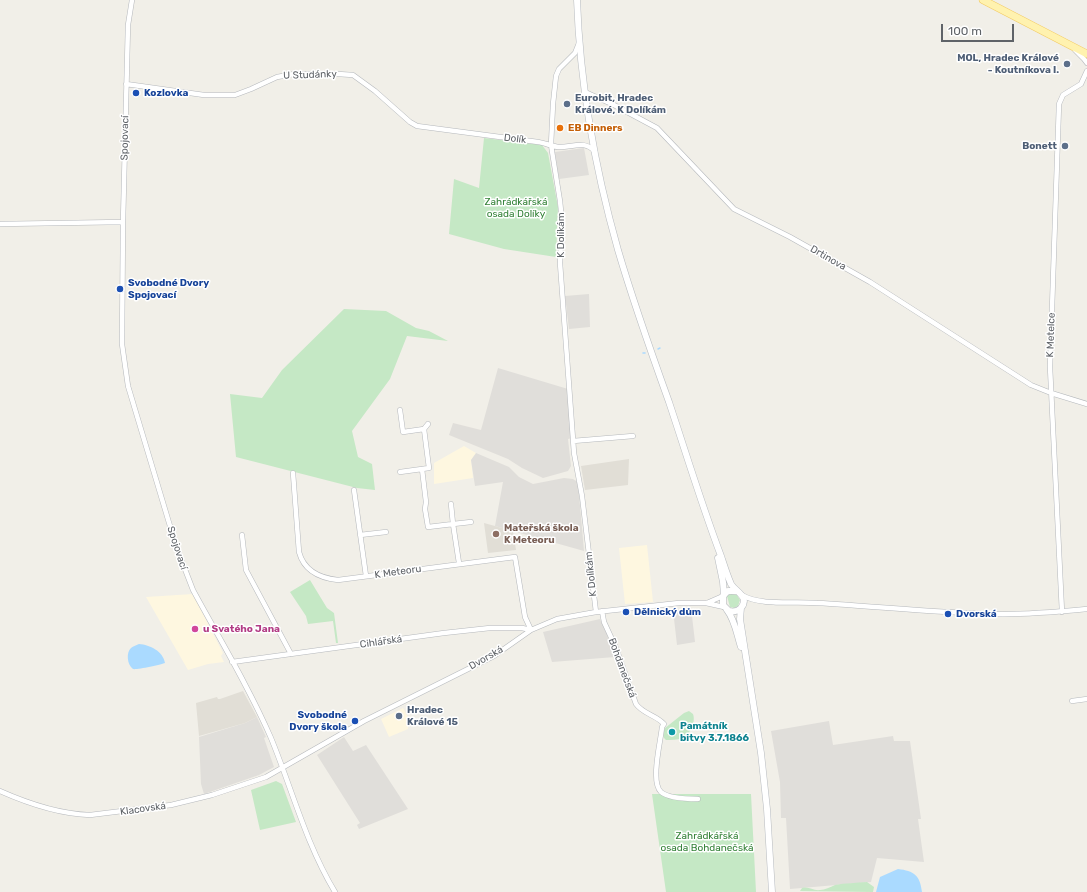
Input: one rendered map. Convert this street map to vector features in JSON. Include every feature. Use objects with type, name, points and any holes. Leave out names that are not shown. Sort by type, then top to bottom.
[{"type":"main road","points":[[577,0],[579,39],[585,92],[595,152],[608,213],[618,250],[713,536],[731,583],[744,600],[741,607],[740,619],[765,786],[772,892]]},
{"type":"main road","points":[[983,0],[1087,54]]},
{"type":"main road","points":[[713,536],[724,582],[722,602],[731,615],[748,668]]},
{"type":"main road","name":"Dvorská","points":[[723,596],[728,591],[740,593]]},
{"type":"main road","name":"Dvorská","points":[[725,608],[735,611],[741,607]]},
{"type":"street","name":"Spojovací","points":[[132,0],[128,25],[123,222],[122,344],[128,386],[182,565],[193,590],[260,715],[284,768],[291,792],[314,852],[335,892]]},
{"type":"street","name":"K Dolíkám","points":[[579,39],[575,53],[559,69],[556,76],[551,145],[562,221],[560,263],[573,441],[582,496],[596,612]]},
{"type":"street","points":[[1070,45],[1087,63]]},
{"type":"street","name":"K Metelce","points":[[1062,612],[1050,367],[1059,104],[1063,95],[1081,84],[1087,71]]},
{"type":"street","name":"U Studánky","points":[[126,84],[204,95],[235,95],[277,77],[294,74],[338,74],[353,76],[417,126],[480,135]]},
{"type":"street","name":"Drtinova","points":[[585,92],[614,105],[657,128],[734,209],[790,237],[870,282],[1031,385],[1051,394],[1087,404]]},
{"type":"street","name":"Dolík","points":[[480,135],[538,142],[560,147],[583,145],[591,148],[595,152]]},
{"type":"street","points":[[0,224],[123,222]]},
{"type":"street","points":[[400,410],[403,432],[424,429],[428,424]]},
{"type":"street","points":[[400,472],[429,468],[424,429]]},
{"type":"street","points":[[573,441],[633,436]]},
{"type":"street","points":[[422,469],[428,527],[471,522]]},
{"type":"street","name":"K Meteoru","points":[[293,473],[298,546],[300,556],[311,572],[326,579],[338,580],[515,557],[525,617],[531,630]]},
{"type":"street","points":[[354,490],[366,576]]},
{"type":"street","points":[[450,504],[458,564]]},
{"type":"street","points":[[360,535],[386,532]]},
{"type":"street","points":[[242,534],[246,570],[292,654]]},
{"type":"street","name":"Dvorská","points":[[740,593],[760,602]]},
{"type":"street","name":"Dvorská","points":[[706,603],[723,596]]},
{"type":"street","name":"Dvorská","points":[[741,607],[760,602],[808,602],[992,614],[1062,612],[1087,609]]},
{"type":"street","name":"Dvorská","points":[[284,768],[364,721],[494,656],[531,630],[544,623],[564,617],[602,611],[679,603],[706,603],[725,608]]},
{"type":"street","name":"Bohdanečská","points":[[602,611],[604,622],[616,648],[636,704],[642,711],[664,724],[662,727],[657,762],[656,780],[659,788],[662,792],[668,795],[698,799]]},
{"type":"street","name":"Cihlářská","points":[[232,662],[490,628],[531,630]]},
{"type":"street","points":[[1072,701],[1087,699]]},
{"type":"street","name":"Klacovská","points":[[0,792],[71,813],[90,815],[104,814],[171,805],[212,795],[266,777],[284,768]]},
{"type":"shaded area","points":[[584,148],[589,175],[559,179],[555,152]]},
{"type":"shaded area","points":[[589,294],[590,327],[569,329],[565,296]]},
{"type":"shaded area","points":[[498,368],[568,389],[572,438],[568,439],[571,466],[568,471],[543,478],[522,468],[508,459],[449,435],[453,423],[481,430]]},
{"type":"shaded area","points":[[464,446],[476,453],[471,460],[473,478],[434,484],[434,463]]},
{"type":"shaded area","points":[[476,453],[509,467],[519,477],[533,484],[564,478],[573,479],[576,481],[578,483],[584,551],[495,526],[503,482],[475,486],[471,460]]},
{"type":"shaded area","points":[[629,459],[628,485],[585,490],[581,466]]},
{"type":"shaded area","points":[[484,523],[513,531],[516,550],[488,553]]},
{"type":"shaded area","points":[[647,545],[653,602],[625,604],[619,548]]},
{"type":"shaded area","points":[[193,594],[223,653],[221,656],[224,662],[208,664],[188,670],[146,597]]},
{"type":"shaded area","points":[[691,608],[695,642],[677,645],[673,610]]},
{"type":"shaded area","points":[[600,619],[615,657],[552,662],[543,632]]},
{"type":"shaded area","points":[[243,691],[257,717],[245,723],[199,736],[196,703],[217,697],[220,699]]},
{"type":"shaded area","points":[[403,708],[409,719],[408,729],[389,737],[381,719]]},
{"type":"shaded area","points":[[257,717],[266,737],[264,738],[274,767],[259,775],[204,794],[201,784],[199,737],[245,723]]},
{"type":"shaded area","points":[[829,721],[833,745],[893,736],[894,741],[910,741],[921,819],[918,819],[924,862],[877,858],[871,882],[790,889],[786,818],[781,818],[780,782],[771,731]]},
{"type":"shaded area","points":[[344,737],[353,751],[366,745],[408,809],[359,829],[357,825],[360,823],[317,755]]},
{"type":"green space","name":"Zahrádkářská osada Dolíky","points":[[484,138],[542,145],[548,153],[558,207],[556,257],[504,249],[449,234],[454,179],[479,188]]},
{"type":"green space","points":[[344,309],[386,311],[416,328],[429,331],[448,341],[407,336],[390,379],[352,431],[358,457],[372,464],[375,490],[357,488],[236,457],[230,394],[262,398],[282,370]]},
{"type":"green space","points":[[310,580],[327,608],[334,613],[338,643],[336,643],[333,621],[308,624],[306,616],[290,592]]},
{"type":"green space","points":[[731,594],[737,595],[740,600],[738,606],[734,608],[730,607],[727,596]]},
{"type":"green space","points":[[689,711],[693,714],[694,721],[688,734],[680,739],[666,740],[663,734],[665,728],[684,713]]},
{"type":"green space","points":[[276,781],[282,784],[296,822],[260,830],[251,790]]},
{"type":"green space","name":"Zahrádkářská osada Bohdanečská","points":[[652,794],[751,794],[756,892],[666,892]]},
{"type":"green space","points":[[867,882],[874,887],[873,892],[800,891],[802,888],[822,890],[839,884]]},
{"type":"water","points":[[139,644],[155,649],[162,655],[165,663],[133,669],[128,662],[128,652],[132,647]]},
{"type":"water","points":[[898,869],[908,871],[915,875],[920,882],[922,892],[876,892],[880,877]]},
{"type":"place","name":"MOL, Hradec Králové - Koutníkova I.","points":[[1067,64]]},
{"type":"place","name":"Kozlovka","points":[[136,93]]},
{"type":"place","name":"Eurobit, Hradec Králové, K Dolíkám","points":[[567,104]]},
{"type":"place","name":"EB Dinners","points":[[560,128]]},
{"type":"place","name":"Bonett","points":[[1065,146]]},
{"type":"place","name":"Svobodné Dvory Spojovací","points":[[120,289]]},
{"type":"place","name":"Mateřská škola K Meteoru","points":[[496,534]]},
{"type":"place","name":"Dělnický dům","points":[[626,612]]},
{"type":"place","name":"Dvorská","points":[[948,614]]},
{"type":"place","name":"u Svatého Jana","points":[[195,629]]},
{"type":"place","name":"Hradec Králové 15","points":[[399,716]]},
{"type":"place","name":"Svobodné Dvory škola","points":[[355,721]]},
{"type":"place","name":"Památník bitvy 3.7.1866","points":[[672,732]]}]
